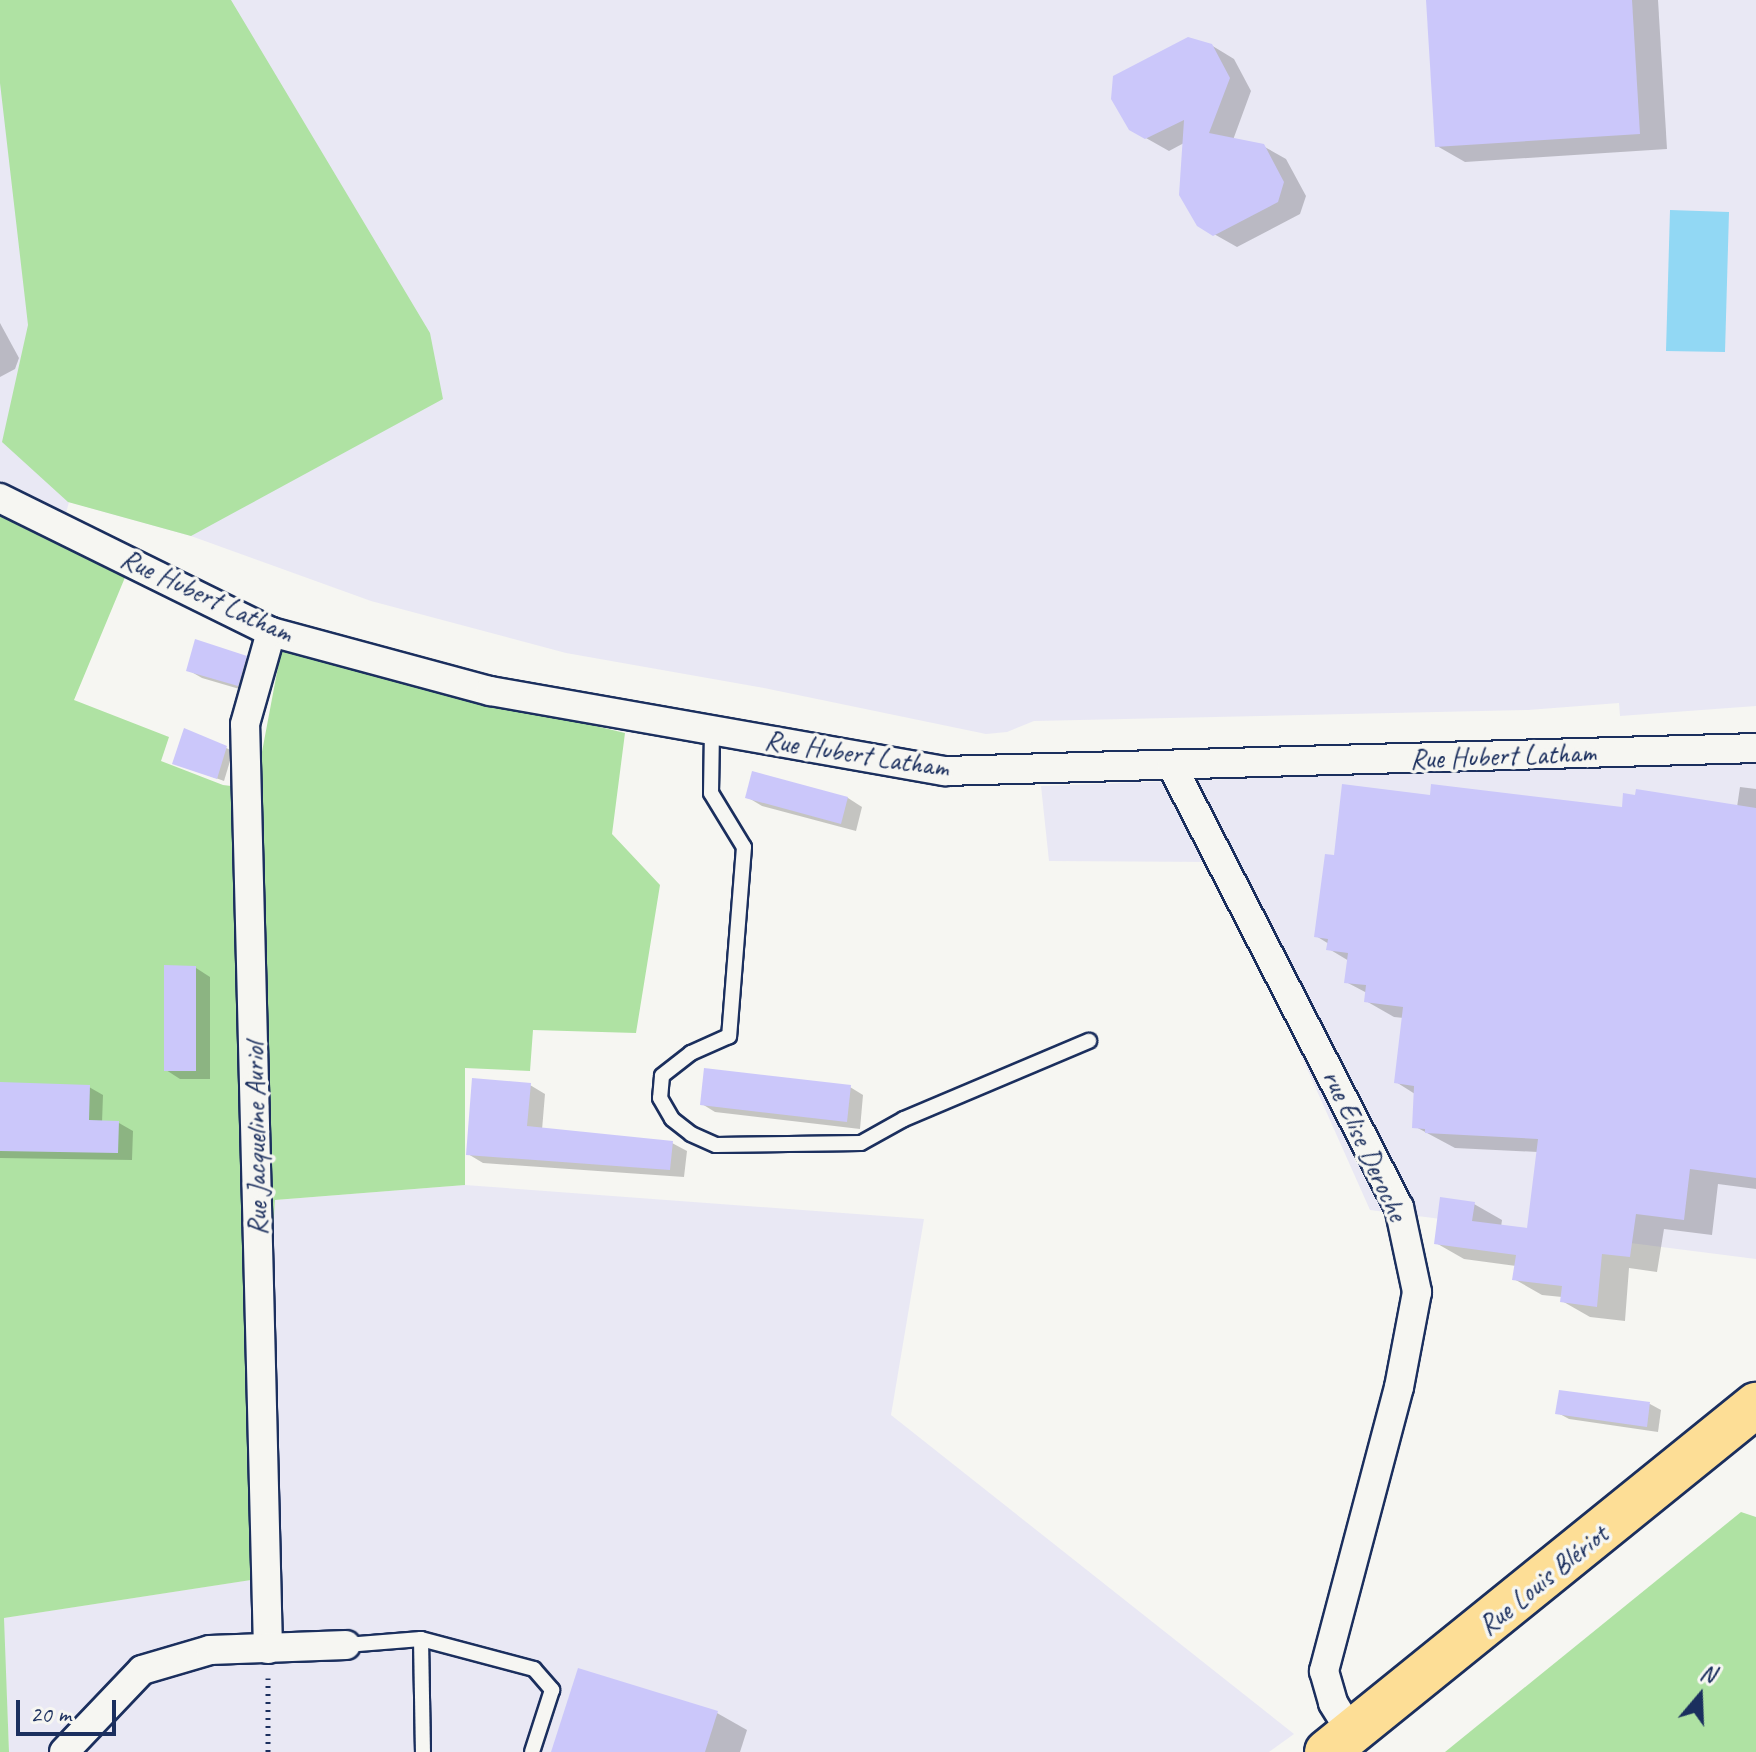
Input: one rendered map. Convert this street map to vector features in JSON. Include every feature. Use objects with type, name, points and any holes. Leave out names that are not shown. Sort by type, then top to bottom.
[{"type":"main road","name":"Rue Louis Blériot","points":[[1340,1743],[1756,1405]]},
{"type":"street","name":"Rue Hubert Latham","points":[[0,498],[271,632],[490,691],[945,771],[1756,748]]},
{"type":"street","name":"Rue Jacqueline Auriol","points":[[268,1649],[245,724],[271,632]]},
{"type":"street","name":"rue Elise Deroche","points":[[1172,766],[1399,1207],[1417,1292],[1399,1387],[1324,1671],[1340,1743]]},
{"type":"street","points":[[64,1752],[142,1670],[210,1650],[346,1645]]},
{"type":"lane","points":[[712,730],[711,793],[744,847],[729,1036],[691,1053],[662,1076],[660,1098],[672,1119],[691,1134],[716,1145],[861,1143],[904,1119],[1089,1041]]},
{"type":"lane","points":[[421,1639],[423,1752]]},
{"type":"lane","points":[[346,1645],[421,1639],[534,1669],[552,1690],[532,1752]]},
{"type":"path","points":[[268,1649],[268,1752]]},
{"type":"shaded area","points":[[0,0],[1756,0],[1756,706],[1620,716],[1619,703],[1528,710],[1034,721],[1007,732],[986,734],[764,688],[566,653],[371,601],[191,536],[69,502],[59,538],[0,509]]},
{"type":"shaded area","points":[[1756,760],[1756,1259],[1370,1210],[1215,862],[1049,861],[1041,786]]},
{"type":"shaded area","points":[[465,1185],[924,1219],[891,1415],[1294,1734],[1269,1752],[9,1752],[3,1618],[250,1580],[275,1200]]},
{"type":"green space","points":[[0,0],[231,0],[430,333],[443,399],[191,536],[68,502],[2,442],[28,325],[0,83]]},
{"type":"green space","points":[[0,509],[126,575],[74,700],[169,737],[161,761],[223,785],[255,789],[281,651],[625,733],[612,834],[660,885],[636,1033],[533,1030],[530,1071],[465,1068],[465,1185],[275,1200],[251,1580],[4,1618],[9,1752],[0,1752]]},
{"type":"green space","points":[[1741,1512],[1756,1517],[1756,1752],[1445,1752]]},
{"type":"water","points":[[1670,210],[1729,212],[1725,352],[1666,351]]},
{"type":"building","points":[[1426,0],[1632,0],[1640,134],[1435,147]]},
{"type":"building","points":[[1188,37],[1212,44],[1230,78],[1209,133],[1264,144],[1284,182],[1278,202],[1213,236],[1197,226],[1179,195],[1184,120],[1145,139],[1129,130],[1111,99],[1113,76]]},
{"type":"building","points":[[195,639],[247,656],[238,686],[186,671]]},
{"type":"building","points":[[184,728],[227,746],[217,779],[172,764]]},
{"type":"building","points":[[752,771],[848,797],[841,824],[745,798]]},
{"type":"building","points":[[1342,784],[1430,795],[1431,784],[1622,807],[1623,793],[1635,795],[1636,789],[1756,808],[1756,1178],[1690,1169],[1684,1220],[1636,1214],[1630,1257],[1602,1254],[1597,1307],[1560,1302],[1562,1286],[1512,1280],[1516,1255],[1434,1244],[1440,1197],[1475,1202],[1472,1221],[1527,1228],[1538,1139],[1425,1133],[1425,1129],[1412,1128],[1414,1086],[1394,1083],[1403,1007],[1364,1002],[1366,985],[1344,983],[1348,953],[1326,950],[1328,939],[1314,937],[1325,854],[1334,855]]},
{"type":"building","points":[[164,965],[196,966],[196,1071],[164,1071]]},
{"type":"building","points":[[704,1068],[851,1085],[847,1122],[700,1105]]},
{"type":"building","points":[[472,1078],[531,1083],[527,1126],[673,1141],[670,1170],[466,1155]]},
{"type":"building","points":[[0,1082],[90,1085],[89,1120],[119,1121],[118,1153],[0,1151]]},
{"type":"building","points":[[1559,1390],[1650,1402],[1647,1427],[1555,1414]]},
{"type":"building","points":[[578,1668],[718,1711],[705,1752],[551,1752]]}]
